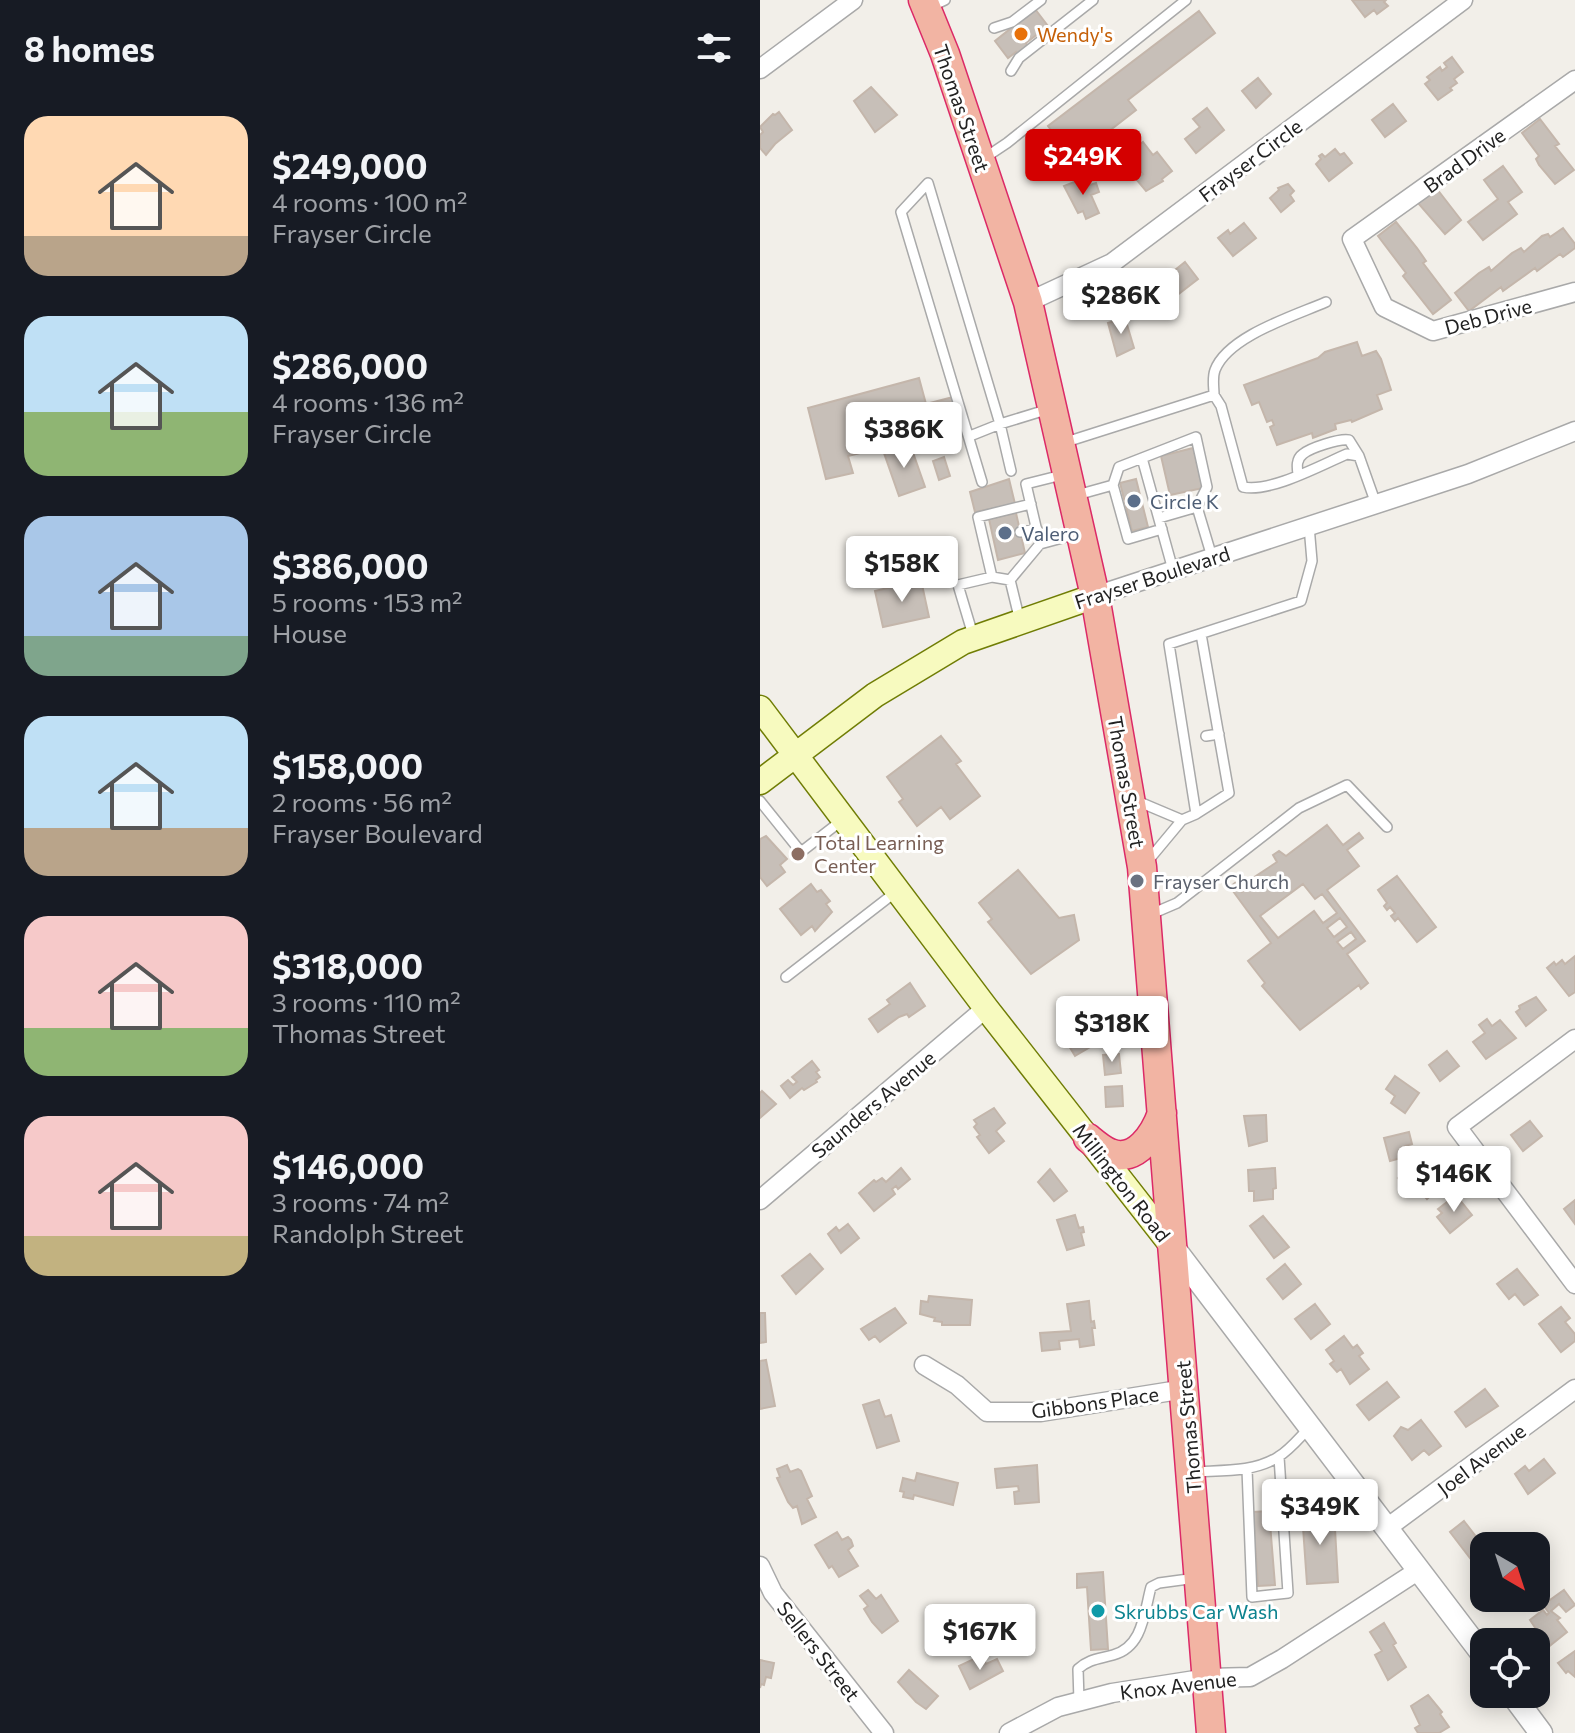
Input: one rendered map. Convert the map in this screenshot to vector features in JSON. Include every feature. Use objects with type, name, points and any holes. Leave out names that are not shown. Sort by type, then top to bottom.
[{"type":"highway","name":"Thomas Street","points":[[932,3],[945,54],[1028,302],[1095,596],[1142,867],[1211,1733]]},
{"type":"highway","points":[[1088,1138],[1110,1153],[1128,1153],[1140,1148],[1150,1138],[1162,1113]]},
{"type":"main road","name":"Frayser Boulevard","points":[[760,782],[875,695],[974,639],[1095,596]]},
{"type":"main road","name":"Millington Road","points":[[760,708],[986,1008],[1173,1247]]},
{"type":"street","name":"Frayser Circle","points":[[1028,302],[1112,263],[1437,8],[1463,0]]},
{"type":"street","points":[[760,69],[849,1]]},
{"type":"street","name":"Brad Drive","points":[[1352,239],[1574,83]]},
{"type":"street","name":"Deb Drive","points":[[1352,239],[1384,307],[1433,331],[1575,292]]},
{"type":"street","name":"Frayser Boulevard","points":[[1095,596],[1468,474],[1575,431]]},
{"type":"street","name":"Saunders Avenue","points":[[760,1200],[986,1008]]},
{"type":"street","points":[[1575,1039],[1457,1127],[1575,1284]]},
{"type":"street","name":"Millington Road","points":[[1173,1247],[1470,1637]]},
{"type":"street","name":"Gibbons Place","points":[[924,1365],[957,1385],[987,1412],[1041,1412],[1185,1389]]},
{"type":"street","name":"Joel Avenue","points":[[1387,1528],[1575,1389]]},
{"type":"street","name":"Sellers Street","points":[[760,1566],[767,1596],[884,1733]]},
{"type":"street","name":"Knox Avenue","points":[[1009,1733],[1058,1707],[1112,1693],[1208,1678],[1250,1677],[1419,1570]]},
{"type":"street","points":[[1522,1708],[1541,1733]]},
{"type":"lane","points":[[994,28],[1012,22],[1041,0]]},
{"type":"lane","points":[[1011,71],[1019,58],[1093,0]]},
{"type":"lane","points":[[980,160],[1007,143],[1186,0]]},
{"type":"lane","points":[[982,482],[901,212],[928,183],[1000,424],[1011,471]]},
{"type":"lane","points":[[1326,302],[1249,336],[1231,350],[1213,374],[1214,395],[1221,406],[1243,487],[1255,490],[1347,454],[1359,456]]},
{"type":"lane","points":[[1060,444],[1214,395]]},
{"type":"lane","points":[[970,436],[1052,408]]},
{"type":"lane","points":[[1197,507],[1159,519],[1128,539],[1120,497],[1113,485],[1119,467],[1196,437],[1207,487],[1197,507],[1212,557]]},
{"type":"lane","points":[[1298,474],[1297,464],[1302,455],[1342,438],[1349,440],[1359,456],[1376,504]]},
{"type":"lane","points":[[1142,458],[1173,570]]},
{"type":"lane","points":[[1040,544],[1026,484],[1113,485]]},
{"type":"lane","points":[[1140,492],[1151,489]]},
{"type":"lane","points":[[992,577],[989,541],[978,517],[1031,504]]},
{"type":"lane","points":[[1144,512],[1159,519]]},
{"type":"lane","points":[[1196,814],[1191,757],[1169,644],[1301,601],[1312,561],[1309,526]]},
{"type":"lane","points":[[1020,532],[1037,529]]},
{"type":"lane","points":[[1010,580],[1040,544],[1081,533]]},
{"type":"lane","points":[[974,639],[958,585],[992,577],[1010,580]]},
{"type":"lane","points":[[1010,580],[1020,622]]},
{"type":"lane","points":[[1142,867],[1182,820],[1229,793],[1216,715],[1206,695],[1201,634]]},
{"type":"lane","points":[[1204,717],[1216,715]]},
{"type":"lane","points":[[1206,736],[1219,734]]},
{"type":"lane","points":[[1210,754],[1222,752]]},
{"type":"lane","points":[[1146,917],[1177,903],[1299,808],[1347,785],[1387,827]]},
{"type":"lane","points":[[1130,798],[1182,820]]},
{"type":"lane","points":[[760,801],[801,852],[843,818]]},
{"type":"lane","points":[[786,977],[898,890]]},
{"type":"lane","points":[[1192,1472],[1247,1469],[1279,1457],[1310,1427]]},
{"type":"lane","points":[[1247,1469],[1255,1569],[1252,1597],[1288,1593],[1281,1567],[1278,1527],[1279,1457]]},
{"type":"lane","points":[[1079,1702],[1078,1669],[1087,1661],[1120,1653],[1132,1646],[1141,1630],[1151,1587],[1159,1583],[1200,1578]]},
{"type":"building","points":[[1352,0],[1386,0],[1384,2],[1388,6],[1377,14],[1374,10],[1365,17]]},
{"type":"building","name":"Wendy's","points":[[1035,9],[1048,26],[1026,43],[1028,47],[1018,55],[1016,52],[1008,58],[995,41]]},
{"type":"building","points":[[1199,11],[1215,33],[1128,100],[1136,110],[1073,159],[1048,126]]},
{"type":"building","points":[[1452,57],[1463,72],[1454,79],[1457,83],[1450,88],[1452,90],[1438,100],[1425,84],[1430,80],[1427,77],[1440,67],[1442,71],[1447,67],[1444,63]]},
{"type":"building","points":[[1258,78],[1271,94],[1256,108],[1242,91]]},
{"type":"building","points":[[871,87],[897,115],[875,132],[854,101]]},
{"type":"building","points":[[1393,104],[1406,121],[1385,137],[1372,120]]},
{"type":"building","points":[[1207,108],[1224,130],[1196,153],[1185,139],[1200,127],[1193,119]]},
{"type":"building","points":[[779,112],[792,130],[766,155],[760,148],[763,132],[760,127]]},
{"type":"building","points":[[1540,119],[1559,144],[1555,146],[1574,170],[1555,184],[1539,165],[1536,159],[1539,156],[1522,133]]},
{"type":"building","points":[[1143,142],[1153,155],[1157,152],[1172,171],[1163,181],[1146,191],[1136,179],[1143,174],[1127,155]]},
{"type":"building","points":[[1335,149],[1340,155],[1344,153],[1352,163],[1329,181],[1316,164],[1321,159],[1319,156],[1322,154],[1325,157]]},
{"type":"building","points":[[1503,166],[1522,192],[1508,202],[1517,214],[1483,240],[1468,222],[1498,199],[1484,180]]},
{"type":"building","points":[[1087,177],[1090,185],[1096,183],[1099,192],[1091,195],[1099,213],[1086,219],[1083,211],[1078,213],[1064,186]]},
{"type":"building","points":[[1288,184],[1294,191],[1290,195],[1294,201],[1281,212],[1270,198],[1278,188]]},
{"type":"building","points":[[1437,189],[1461,220],[1445,234],[1418,203]]},
{"type":"building","points":[[1396,222],[1451,300],[1433,314],[1403,276],[1406,273],[1378,236]]},
{"type":"building","points":[[1244,223],[1256,238],[1233,256],[1218,238],[1228,230],[1230,234]]},
{"type":"building","points":[[1563,228],[1575,248],[1563,257],[1560,254],[1537,271],[1535,268],[1503,291],[1501,287],[1469,311],[1455,293],[1479,273],[1489,267],[1491,271],[1512,253],[1521,248],[1524,252],[1542,236],[1548,234],[1550,237]]},
{"type":"building","points":[[1185,262],[1198,279],[1172,299],[1159,283]]},
{"type":"building","points":[[1125,318],[1134,348],[1117,356],[1108,323]]},
{"type":"building","points":[[1357,342],[1362,356],[1376,351],[1381,359],[1391,390],[1377,395],[1382,409],[1352,422],[1335,424],[1336,429],[1313,438],[1312,433],[1277,445],[1270,427],[1274,425],[1272,420],[1267,422],[1259,402],[1252,405],[1244,385]]},
{"type":"building","points":[[919,378],[926,404],[953,397],[960,428],[848,456],[853,473],[826,479],[808,408]]},
{"type":"building","points":[[910,444],[925,487],[899,496],[884,453]]},
{"type":"building","points":[[1193,448],[1203,488],[1170,495],[1161,456]]},
{"type":"building","points":[[944,457],[950,476],[939,480],[933,461]]},
{"type":"building","points":[[1009,479],[1015,504],[975,512],[970,492]]},
{"type":"building","points":[[1136,479],[1148,527],[1132,531],[1120,483]]},
{"type":"building","points":[[1016,513],[1025,553],[998,560],[989,519]]},
{"type":"building","points":[[921,580],[929,617],[883,627],[875,591]]},
{"type":"building","points":[[941,736],[961,761],[956,764],[980,796],[950,819],[941,807],[917,826],[899,802],[903,799],[887,777]]},
{"type":"building","points":[[1327,825],[1343,845],[1359,833],[1363,838],[1347,850],[1359,866],[1327,890],[1365,941],[1347,954],[1368,983],[1361,989],[1359,985],[1300,1030],[1262,986],[1265,983],[1248,961],[1271,943],[1230,887],[1235,883],[1242,892],[1249,887],[1247,882],[1277,862],[1273,855],[1279,851],[1286,856]],"holes":[[[1303,884],[1315,899],[1322,894],[1337,913],[1323,923],[1314,911],[1278,938],[1260,916]],[[1340,918],[1347,927],[1334,937],[1327,928]],[[1351,932],[1356,939],[1343,949],[1337,942]]]},
{"type":"building","points":[[766,836],[787,859],[780,865],[785,872],[767,886],[760,877],[760,839]]},
{"type":"building","points":[[1018,870],[1059,918],[1074,915],[1079,940],[1031,974],[988,922],[992,919],[979,903]]},
{"type":"building","points":[[1397,876],[1436,927],[1417,942],[1398,918],[1395,921],[1391,916],[1395,913],[1384,906],[1387,903],[1378,890]]},
{"type":"building","points":[[811,884],[830,901],[826,904],[832,912],[815,931],[812,926],[801,935],[780,909]]},
{"type":"building","points":[[1575,956],[1575,992],[1569,996],[1547,968],[1562,960],[1565,964]]},
{"type":"building","points":[[910,983],[925,1006],[909,1017],[907,1014],[899,1017],[878,1032],[869,1019],[890,1004],[887,1000]]},
{"type":"building","points":[[1536,997],[1546,1010],[1526,1026],[1516,1012],[1519,1006]]},
{"type":"building","points":[[1092,1018],[1104,1039],[1075,1056],[1063,1036]]},
{"type":"building","points":[[1487,1019],[1492,1026],[1500,1020],[1516,1038],[1486,1059],[1473,1042],[1485,1033],[1479,1025]]},
{"type":"building","points":[[1447,1051],[1459,1066],[1440,1081],[1429,1065]]},
{"type":"building","points":[[1119,1054],[1121,1073],[1105,1075],[1103,1055]]},
{"type":"building","points":[[812,1061],[820,1077],[790,1098],[781,1086],[788,1080],[793,1085],[797,1082],[792,1077]]},
{"type":"building","points":[[1395,1076],[1419,1093],[1405,1113],[1391,1103],[1395,1096],[1386,1089]]},
{"type":"building","points":[[1122,1086],[1123,1106],[1106,1107],[1105,1087]]},
{"type":"building","points":[[762,1091],[776,1104],[760,1118],[760,1093]]},
{"type":"building","points":[[994,1108],[1005,1123],[996,1131],[1004,1141],[989,1153],[977,1137],[980,1135],[974,1127],[977,1124],[974,1120]]},
{"type":"building","points":[[1266,1115],[1267,1141],[1249,1146],[1244,1116]]},
{"type":"building","points":[[1530,1121],[1542,1136],[1523,1151],[1511,1135]]},
{"type":"building","points":[[1409,1132],[1412,1144],[1405,1146],[1408,1156],[1390,1161],[1384,1138]]},
{"type":"building","points":[[1416,1161],[1440,1187],[1427,1199],[1419,1190],[1414,1195],[1398,1178]]},
{"type":"building","points":[[901,1168],[910,1179],[898,1189],[896,1186],[892,1189],[895,1194],[874,1211],[859,1193],[874,1180],[876,1182],[882,1178],[886,1182]]},
{"type":"building","points":[[1275,1168],[1273,1199],[1254,1201],[1254,1191],[1249,1191],[1248,1170]]},
{"type":"building","points":[[1050,1169],[1067,1191],[1054,1201],[1038,1182]]},
{"type":"building","points":[[1456,1195],[1472,1215],[1450,1233],[1437,1217],[1442,1213],[1438,1209]]},
{"type":"building","points":[[1575,1200],[1575,1224],[1564,1209]]},
{"type":"building","points":[[1075,1215],[1079,1228],[1083,1227],[1084,1245],[1067,1250],[1057,1220]]},
{"type":"building","points":[[1263,1216],[1289,1247],[1274,1258],[1250,1226]]},
{"type":"building","points":[[848,1224],[859,1238],[841,1253],[828,1234],[836,1227],[839,1231]]},
{"type":"building","points":[[810,1254],[823,1269],[796,1294],[782,1276]]},
{"type":"building","points":[[1285,1264],[1301,1284],[1283,1299],[1267,1279]]},
{"type":"building","points":[[1517,1269],[1538,1295],[1524,1305],[1515,1294],[1509,1299],[1497,1284]]},
{"type":"building","points":[[929,1296],[972,1300],[970,1325],[942,1325],[942,1322],[934,1321],[935,1318],[920,1314],[921,1301],[928,1302]]},
{"type":"building","points":[[1089,1301],[1091,1322],[1094,1321],[1095,1328],[1092,1328],[1094,1345],[1080,1347],[1079,1339],[1059,1341],[1060,1349],[1042,1351],[1040,1333],[1071,1331],[1067,1304]]},
{"type":"building","points":[[1315,1304],[1330,1324],[1311,1339],[1295,1319]]},
{"type":"building","points":[[1561,1307],[1570,1318],[1565,1322],[1575,1334],[1575,1341],[1561,1352],[1539,1324]]},
{"type":"building","points":[[895,1308],[906,1323],[880,1342],[875,1336],[869,1340],[861,1329]]},
{"type":"building","points":[[760,1313],[765,1313],[766,1342],[760,1343]]},
{"type":"building","points":[[1344,1336],[1353,1348],[1357,1345],[1363,1353],[1359,1356],[1369,1369],[1350,1384],[1341,1369],[1337,1372],[1330,1364],[1334,1361],[1326,1350]]},
{"type":"building","points":[[766,1360],[775,1406],[760,1409],[760,1361]]},
{"type":"building","points":[[1387,1382],[1399,1397],[1369,1420],[1357,1405]]},
{"type":"building","points":[[1485,1389],[1498,1406],[1466,1427],[1455,1412]]},
{"type":"building","points":[[879,1400],[885,1417],[891,1415],[899,1441],[877,1448],[863,1405]]},
{"type":"building","points":[[1421,1420],[1441,1446],[1429,1455],[1424,1450],[1412,1460],[1394,1436],[1401,1427],[1408,1430]]},
{"type":"building","points":[[1544,1459],[1555,1473],[1528,1494],[1515,1474],[1525,1466],[1529,1471]]},
{"type":"building","points":[[787,1465],[790,1472],[801,1471],[812,1496],[807,1499],[816,1517],[802,1524],[797,1506],[793,1508],[788,1502],[777,1478],[780,1477],[777,1469]]},
{"type":"building","points":[[1037,1465],[1039,1502],[1015,1504],[1014,1492],[1019,1491],[1018,1486],[997,1488],[995,1469]]},
{"type":"building","points":[[917,1473],[958,1483],[953,1505],[914,1495],[913,1499],[903,1497],[904,1492],[900,1491],[903,1478],[915,1481]]},
{"type":"building","points":[[1269,1511],[1275,1585],[1258,1586],[1253,1512]]},
{"type":"building","points":[[1334,1511],[1338,1582],[1307,1584],[1302,1513]]},
{"type":"building","points":[[1464,1521],[1472,1532],[1470,1532],[1470,1558],[1450,1532]]},
{"type":"building","points":[[837,1532],[842,1540],[848,1537],[851,1540],[853,1546],[848,1550],[858,1566],[839,1577],[832,1566],[829,1568],[815,1545]]},
{"type":"building","name":"Skrubbs Car Wash","points":[[1103,1572],[1108,1649],[1091,1650],[1087,1587],[1077,1588],[1077,1574]]},
{"type":"building","points":[[868,1590],[876,1599],[881,1595],[898,1621],[882,1633],[864,1609],[868,1606],[860,1596]]},
{"type":"building","points":[[1564,1590],[1575,1605],[1566,1612],[1559,1604],[1551,1611],[1560,1618],[1557,1620],[1567,1632],[1550,1646],[1550,1628],[1535,1628],[1530,1620],[1540,1612],[1547,1615],[1550,1612],[1550,1600]]},
{"type":"building","points":[[1384,1623],[1406,1667],[1388,1680],[1375,1655],[1382,1651],[1370,1632]]},
{"type":"building","points":[[1575,1651],[1575,1677],[1568,1671],[1566,1673],[1558,1663]]},
{"type":"building","points":[[974,1659],[976,1662],[984,1660],[986,1664],[997,1659],[1003,1671],[970,1689],[959,1666]]},
{"type":"building","points":[[760,1660],[774,1663],[771,1678],[766,1677],[760,1688]]},
{"type":"building","points":[[909,1670],[938,1696],[926,1709],[898,1682]]},
{"type":"building","points":[[1428,1695],[1449,1727],[1439,1733],[1418,1733],[1415,1728],[1420,1725],[1411,1706]]},
{"type":"place","name":"Wendy's","points":[[1021,34]]},
{"type":"place","name":"Circle K","points":[[1134,501]]},
{"type":"place","name":"Valero","points":[[1005,533]]},
{"type":"place","name":"Total Learning Center","points":[[798,854]]},
{"type":"place","name":"Frayser Church","points":[[1137,881]]},
{"type":"place","name":"Skrubbs Car Wash","points":[[1098,1611]]}]
